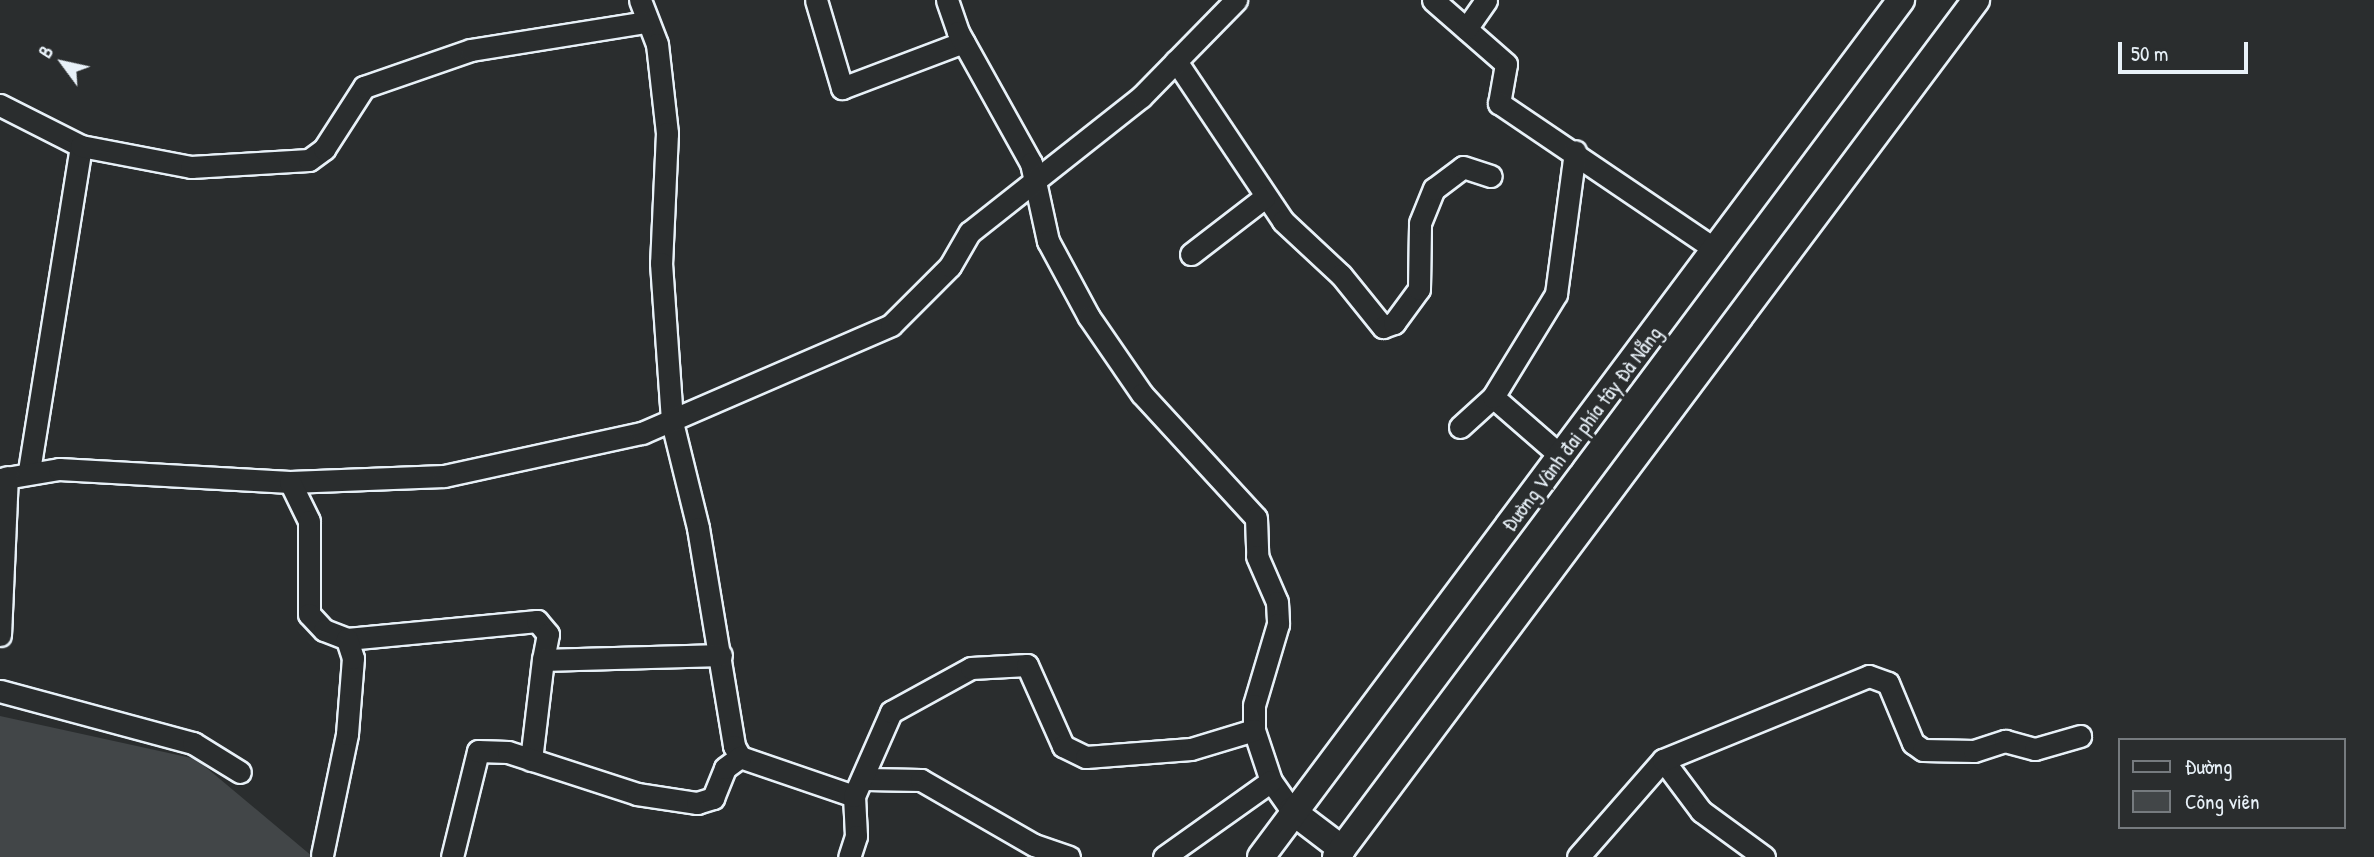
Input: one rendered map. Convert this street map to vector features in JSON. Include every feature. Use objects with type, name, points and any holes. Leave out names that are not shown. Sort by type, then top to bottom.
[{"type":"main road","name":"Đường Vành đai phía tây Đà Nẵng","points":[[1261,857],[1292,811],[1562,457],[1901,0]]},
{"type":"main road","points":[[1292,811],[1344,854],[1976,0]]},
{"type":"street","points":[[816,0],[842,88],[964,42]]},
{"type":"street","points":[[947,0],[964,42],[1031,163],[1033,186],[1048,241],[1088,317],[1142,394],[1256,518],[1257,556],[1277,602],[1278,624],[1254,705],[1254,730],[1271,781],[1292,811]]},
{"type":"street","points":[[0,635],[4,478],[29,472],[290,482],[444,476],[589,449],[671,422],[891,325],[950,266],[970,232],[1033,186],[1176,61],[1236,0]]},
{"type":"street","points":[[1433,0],[1506,64],[1499,103],[1575,151],[1716,250]]},
{"type":"street","points":[[1466,29],[1486,0]]},
{"type":"street","points":[[0,105],[81,146],[191,167],[309,160],[324,149],[364,87],[471,50],[643,6],[657,44],[667,133],[661,263],[671,422],[740,757]]},
{"type":"street","points":[[1176,61],[1265,197],[1341,275],[1374,320],[1389,326],[1419,289],[1420,223],[1434,189],[1463,167],[1491,176]]},
{"type":"street","points":[[29,472],[81,146]]},
{"type":"street","points":[[1460,427],[1493,397],[1556,294],[1575,151]]},
{"type":"street","points":[[1191,254],[1265,197]]},
{"type":"street","points":[[1493,397],[1562,457]]},
{"type":"street","points":[[290,482],[309,521],[309,614],[324,630],[347,639],[537,621],[548,634],[531,760]]},
{"type":"street","points":[[322,855],[347,734],[353,657],[347,639]]},
{"type":"street","points":[[543,660],[721,655]]},
{"type":"street","points":[[849,857],[856,836],[860,788],[891,712],[971,668],[1027,665],[1063,746],[1086,757],[1191,749],[1254,730]]},
{"type":"street","points":[[1578,857],[1663,760],[1875,675],[1888,683],[1913,743],[1923,750],[1974,751],[2005,741],[2035,749],[2080,736]]},
{"type":"street","points":[[0,691],[193,743],[240,772]]},
{"type":"street","points":[[452,857],[474,755],[484,750],[531,760],[637,794],[697,803],[713,798],[725,768],[740,757]]},
{"type":"street","points":[[740,757],[860,788],[921,780],[1034,845],[1069,857]]},
{"type":"street","points":[[1663,760],[1709,818],[1764,857]]},
{"type":"street","points":[[1164,857],[1271,781]]},
{"type":"green space","points":[[0,716],[196,759],[313,857],[0,857]]}]
